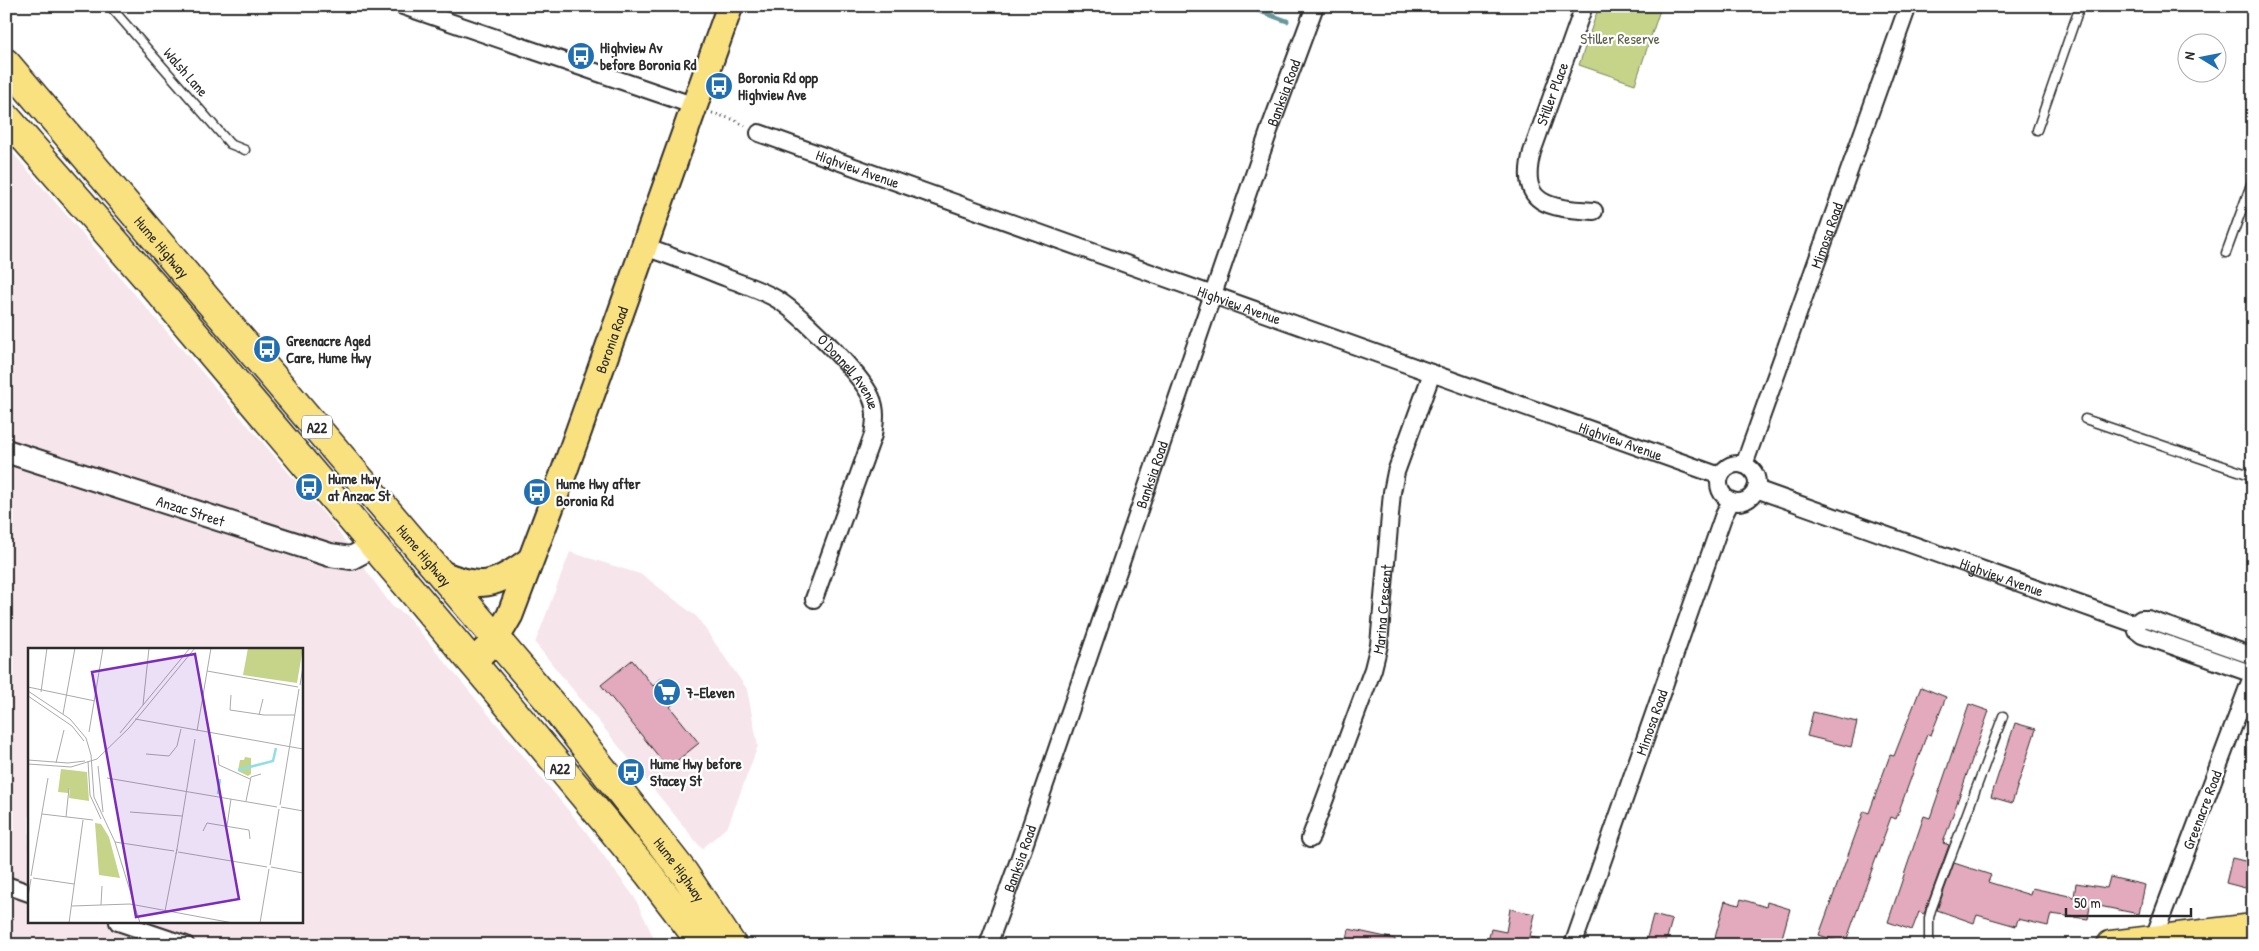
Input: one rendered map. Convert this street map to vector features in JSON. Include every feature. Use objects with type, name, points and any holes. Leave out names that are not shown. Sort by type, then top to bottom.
[{"type":"highway","name":"Hume Highway","points":[[6,63],[554,707],[684,873],[732,945]]},
{"type":"highway","name":"Hume Highway","points":[[6,117],[173,308],[374,546],[648,873],[702,945]]},
{"type":"highway","points":[[684,873],[749,945]]},
{"type":"highway","points":[[2111,945],[2152,942],[2253,928]]},
{"type":"main road","name":"Boronia Road","points":[[472,663],[496,639],[510,615],[730,6]]},
{"type":"main road","points":[[440,573],[465,583],[485,583],[507,578],[530,560]]},
{"type":"street","points":[[403,6],[695,106]]},
{"type":"street","name":"Banksia Road","points":[[988,945],[1214,296],[1270,128],[1315,6]]},
{"type":"street","name":"Stiller Place","points":[[1584,6],[1521,185],[1538,199],[1550,204],[1594,211]]},
{"type":"street","name":"Mimosa Road","points":[[1744,465],[1908,6]]},
{"type":"street","name":"Highview Avenue","points":[[758,133],[1720,476]]},
{"type":"street","name":"O'Donnell Avenue","points":[[644,247],[760,291],[790,308],[829,346],[864,385],[871,397],[876,420],[873,435],[814,599]]},
{"type":"street","name":"Marina Crescent","points":[[1310,839],[1373,669],[1379,645],[1392,492],[1396,472],[1432,373]]},
{"type":"street","name":"Anzac Street","points":[[6,451],[330,555],[351,558],[374,546]]},
{"type":"street","points":[[1744,465],[1755,475],[1756,489],[1746,500],[1731,501],[1719,488],[1720,476],[1730,466],[1744,465]]},
{"type":"street","name":"Highview Avenue","points":[[1756,489],[2135,624],[2142,636],[2253,674]]},
{"type":"street","name":"Mimosa Road","points":[[1573,945],[1723,517],[1731,501]]},
{"type":"street","name":"Highview Avenue","points":[[2135,624],[2141,619],[2148,619],[2253,656]]},
{"type":"street","name":"Greenacre Road","points":[[2152,942],[2253,674]]},
{"type":"street","points":[[6,885],[28,893]]},
{"type":"street","points":[[124,924],[186,945]]},
{"type":"lane","name":"Walsh Lane","points":[[110,6],[230,144],[245,150]]},
{"type":"lane","points":[[2037,130],[2080,6]]},
{"type":"lane","points":[[2226,253],[2253,179]]},
{"type":"lane","points":[[2085,419],[2253,476]]},
{"type":"lane","points":[[1929,945],[1929,918],[1931,910],[2003,716]]},
{"type":"path","points":[[695,106],[736,120],[758,133]]},
{"type":"shaded area","points":[[6,145],[332,523],[392,606],[407,616],[584,829],[635,898],[657,945],[6,945]]},
{"type":"shaded area","points":[[570,552],[643,575],[697,617],[747,689],[758,746],[728,826],[702,849],[535,643]]},
{"type":"green space","name":"Stiller Reserve","points":[[1599,6],[1648,6],[1660,10],[1635,84],[1579,65]]},
{"type":"building","points":[[632,660],[653,686],[663,677],[681,696],[670,707],[699,743],[668,768],[601,685]]},
{"type":"building","points":[[1921,687],[1946,697],[1931,735],[1927,734],[1896,819],[1891,817],[1845,944],[1819,935],[1864,811],[1869,813],[1890,755],[1894,756]]},
{"type":"building","points":[[1969,704],[1989,711],[1943,843],[1949,845],[1924,914],[1919,912],[1912,930],[1888,922],[1924,816],[1930,818]]},
{"type":"building","points":[[1813,712],[1857,722],[1851,747],[1807,736]]},
{"type":"building","points":[[2015,723],[2036,729],[2012,803],[1991,797]]},
{"type":"building","points":[[2232,858],[2253,863],[2253,890],[2226,883]]},
{"type":"building","points":[[1954,863],[1991,875],[1988,882],[2030,895],[2032,888],[2074,897],[2076,883],[2107,888],[2110,877],[2145,885],[2139,914],[2090,906],[2088,919],[2051,914],[2048,926],[2018,919],[2016,926],[1977,915],[1974,923],[1937,910]]},
{"type":"building","points":[[1741,899],[1766,907],[1767,902],[1790,909],[1780,945],[1756,945],[1740,940],[1739,945],[1713,945],[1725,901],[1739,905]]},
{"type":"building","points":[[1510,909],[1535,914],[1530,937],[1539,939],[1539,945],[1487,945],[1491,929],[1506,932]]},
{"type":"building","points":[[1653,915],[1672,920],[1665,945],[1645,945]]},
{"type":"building","points":[[1349,929],[1395,939],[1395,945],[1346,945]]},
{"type":"waterway","points":[[1246,6],[1287,21]]},
{"type":"place","name":"Highview Av before Boronia Rd","points":[[581,56]]},
{"type":"place","name":"Boronia Rd opp Highview Ave","points":[[719,86]]},
{"type":"place","name":"Greenacre Aged Care, Hume Hwy","points":[[267,349]]},
{"type":"place","name":"Hume Hwy at Anzac St","points":[[309,487]]},
{"type":"place","name":"Hume Hwy after Boronia Rd","points":[[537,492]]},
{"type":"place","name":"7-Eleven","points":[[667,692]]},
{"type":"place","name":"Hume Hwy before Stacey St","points":[[631,772]]}]
